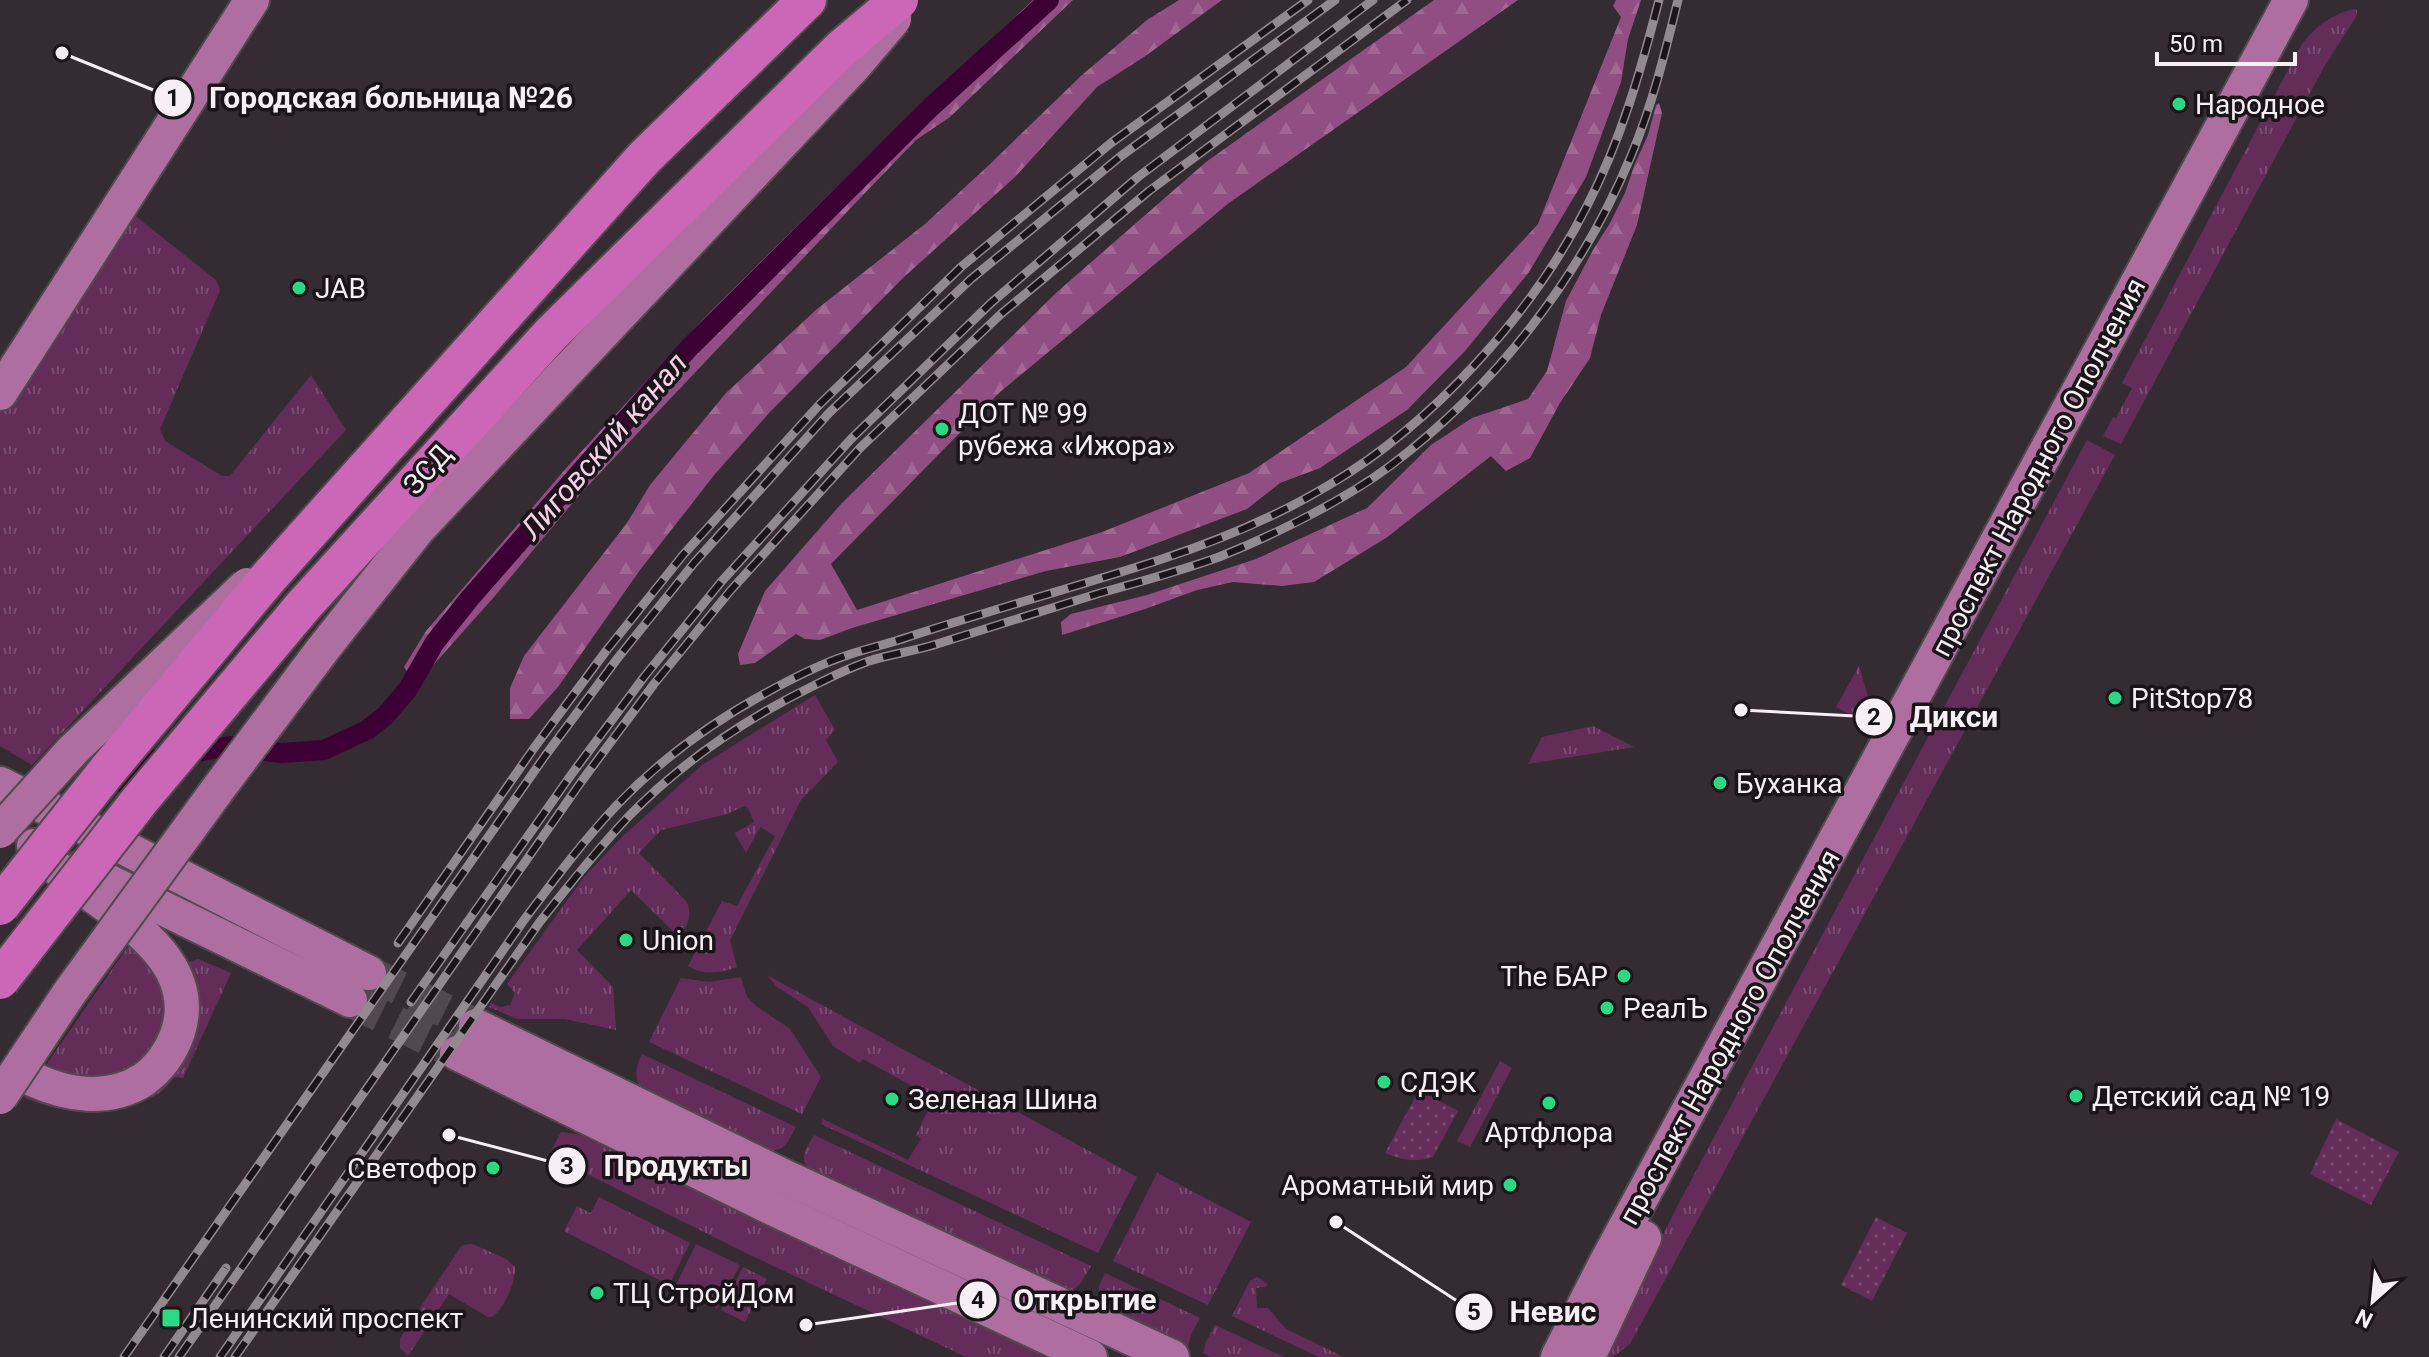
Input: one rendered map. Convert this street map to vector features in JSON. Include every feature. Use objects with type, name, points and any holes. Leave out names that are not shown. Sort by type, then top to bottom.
[{"type":"highway","name":"ЗСД","points":[[0,906],[269,577],[645,157],[807,0]]},
{"type":"highway","name":"ЗСД","points":[[0,980],[140,800],[304,605],[521,367],[841,49],[899,0]]},
{"type":"main road","points":[[0,349],[227,0]]},
{"type":"main road","points":[[0,393],[252,0]]},
{"type":"main road","points":[[0,784],[360,987],[34,846],[66,876],[145,935],[171,971],[179,990],[182,1009],[172,1048],[161,1065],[130,1086],[108,1093],[79,1094],[10,1077],[70,992],[218,789],[419,528],[855,65],[910,0]]},
{"type":"main road","name":"проспект Народного Ополчения","points":[[1565,1355],[1622,1233],[2291,0]]},
{"type":"main road","name":"проспект Народного Ополчения","points":[[1565,1355],[1664,1194],[2313,0]]},
{"type":"main road","points":[[0,831],[84,739],[217,610],[319,521]]},
{"type":"main road","points":[[1090,1357],[768,1206],[466,1040],[781,1175],[1172,1357]]},
{"type":"green space","points":[[1033,0],[1073,0],[950,117],[916,140],[581,493],[419,681],[413,680],[404,667],[426,631],[569,465],[710,312],[871,153]]},
{"type":"green space","points":[[1179,0],[1222,0],[1097,87],[1015,177],[903,278],[770,412],[715,474],[640,570],[558,687],[529,719],[510,719],[510,688],[524,656],[627,523],[650,485],[726,393],[817,309],[925,224],[1082,75],[1147,20]]},
{"type":"green space","points":[[1434,0],[1518,0],[1229,203],[1000,392],[831,564],[857,610],[1102,532],[1249,473],[1406,367],[1538,224],[1621,17],[1613,6],[1616,0],[1641,0],[1628,39],[1621,82],[1586,177],[1529,272],[1466,350],[1407,410],[1320,468],[1280,483],[1247,509],[1120,557],[1046,571],[820,640],[805,639],[796,634],[755,663],[740,665],[738,654],[765,591],[841,504],[1057,292],[1206,162]]},
{"type":"green space","points":[[2357,10],[2357,15],[2324,67],[2121,444],[2103,436],[2132,388],[2122,383],[2302,44],[2324,22]]},
{"type":"green space","points":[[1659,103],[1662,113],[1637,225],[1601,315],[1590,358],[1560,403],[1530,458],[1506,471],[1491,456],[1386,538],[1314,582],[1282,586],[1233,582],[1197,590],[1062,635],[1061,622],[1071,614],[1147,595],[1256,559],[1367,508],[1431,445],[1472,418],[1528,399],[1547,371],[1566,301],[1625,193]]},
{"type":"green space","points":[[129,211],[216,280],[220,290],[160,429],[165,441],[222,476],[230,476],[311,375],[346,430],[32,765],[0,746],[0,410]]},
{"type":"green space","points":[[2087,440],[2115,455],[1630,1344],[1613,1357],[1602,1357],[1680,1201]]},
{"type":"green space","points":[[1859,666],[1874,717],[1876,739],[1865,733],[1864,722],[1836,707]]},
{"type":"green space","points":[[815,695],[835,730],[826,740],[838,762],[801,800],[730,940],[737,967],[712,972],[688,966],[722,901],[737,906],[775,836],[760,827],[746,853],[735,833],[754,822],[745,806],[727,814],[661,830],[639,853],[686,901],[689,916],[680,938],[631,890],[577,950],[613,987],[616,1030],[565,1019],[517,1019],[489,1007],[491,1003],[500,1007],[510,1005],[515,993],[507,984],[584,877],[622,837],[702,765]]},
{"type":"green space","points":[[1593,726],[1634,747],[1528,764],[1542,737]]},
{"type":"green space","points":[[131,942],[168,985],[165,1023],[154,1047],[129,1070],[114,1075],[80,1076],[44,1068]]},
{"type":"green space","points":[[198,959],[231,973],[183,1078],[175,1077],[160,1092],[146,1100],[101,1112],[70,1111],[25,1098],[29,1093],[184,1060],[194,1036],[197,1012],[194,987],[186,963]]},
{"type":"green space","points":[[767,975],[1137,1177],[1098,1253],[821,1124],[823,1119],[908,1160],[921,1139],[916,1135],[934,1098],[863,1059],[860,1063],[833,1046],[808,1007],[777,987]]},
{"type":"green space","points":[[741,977],[747,997],[790,1029],[821,1077],[802,1114],[649,1042],[681,978],[709,982]]},
{"type":"green space","points":[[642,1054],[796,1127],[783,1147],[770,1150],[643,1090],[636,1073]]},
{"type":"green space","points":[[1500,1061],[1512,1068],[1470,1147],[1457,1141]]},
{"type":"green space","points":[[1419,1090],[1458,1111],[1433,1157],[1409,1160],[1385,1153]]},
{"type":"green space","points":[[2336,1119],[2399,1152],[2371,1205],[2310,1174]]},
{"type":"green space","points":[[561,1132],[578,1134],[1052,1357],[966,1357],[549,1155]]},
{"type":"green space","points":[[814,1135],[1091,1266],[1080,1284],[1072,1291],[1068,1290],[807,1167],[804,1155]]},
{"type":"green space","points":[[1157,1173],[1251,1222],[1208,1305],[1113,1261]]},
{"type":"green space","points":[[599,1197],[690,1243],[669,1285],[564,1231],[577,1206],[591,1213]]},
{"type":"green space","points":[[1876,1217],[1907,1233],[1872,1301],[1841,1285]]},
{"type":"green space","points":[[473,1244],[506,1259],[515,1267],[514,1280],[505,1302],[492,1317],[488,1317],[449,1294],[408,1356],[400,1348],[400,1338],[460,1248]]},
{"type":"green space","points":[[696,1244],[740,1265],[717,1309],[676,1285]]},
{"type":"green space","points":[[743,1267],[767,1279],[745,1322],[721,1310]]},
{"type":"green space","points":[[1105,1273],[1200,1318],[1188,1347],[1100,1303],[1099,1286]]},
{"type":"green space","points":[[1257,1277],[1268,1284],[1256,1288],[1257,1308],[1268,1308],[1286,1329],[1344,1357],[1319,1357],[1232,1316],[1250,1281]]},
{"type":"green space","points":[[1215,1325],[1284,1357],[1211,1357],[1203,1353]]},
{"type":"waterway","name":"Лиговский канал","points":[[122,783],[142,762],[230,746],[281,753],[324,750],[367,730],[385,716],[408,689],[435,642],[470,598],[688,349],[931,107],[1049,0]]},
{"type":"tunnel","points":[[369,973],[476,1026]]},
{"type":"tunnel","points":[[350,1000],[457,1053]]},
{"type":"railway","points":[[398,943],[606,651],[683,555],[820,404],[961,267],[1111,143],[1308,0]]},
{"type":"railway","points":[[124,1357],[545,756],[694,563],[829,413],[971,279],[1121,156],[1335,0]]},
{"type":"railway","points":[[411,1002],[644,677],[721,582],[851,439],[991,303],[1138,177],[1373,0]]},
{"type":"railway","points":[[179,1357],[581,782],[654,684],[731,590],[860,448],[1001,314],[1149,191],[1407,0]]},
{"type":"railway","points":[[220,1357],[524,920],[604,819],[668,758],[744,705],[827,663],[1159,560],[1267,518],[1309,497],[1368,460],[1442,398],[1510,324],[1566,245],[1610,155],[1629,104],[1659,0]]},
{"type":"railway","points":[[235,1357],[539,923],[629,816],[695,758],[768,710],[863,663],[1175,572],[1262,538],[1308,516],[1371,479],[1428,435],[1465,401],[1531,327],[1587,244],[1611,201],[1645,118],[1678,0]]},
{"type":"railway","points":[[164,1357],[226,1268]]},
{"type":"place","name":"Городская больница №26","points":[[62,53]]},
{"type":"place","name":"Народное","points":[[2179,104]]},
{"type":"place","name":"JAB","points":[[299,288]]},
{"type":"place","name":"ДОТ № 99 рубежа «Ижора»","points":[[942,429]]},
{"type":"place","name":"PitStop78","points":[[2115,698]]},
{"type":"place","name":"Дикси","points":[[1741,710]]},
{"type":"place","name":"Буханка","points":[[1720,783]]},
{"type":"place","name":"Union","points":[[626,940]]},
{"type":"place","name":"The БАР","points":[[1624,976]]},
{"type":"place","name":"РеалЪ","points":[[1607,1008]]},
{"type":"place","name":"СДЭК","points":[[1384,1082]]},
{"type":"place","name":"Детский сад № 19","points":[[2076,1096]]},
{"type":"place","name":"Зеленая Шина","points":[[892,1099]]},
{"type":"place","name":"Артфлора","points":[[1549,1103]]},
{"type":"place","name":"Продукты","points":[[449,1135]]},
{"type":"place","name":"Светофор","points":[[493,1168]]},
{"type":"place","name":"Ароматный мир","points":[[1510,1185]]},
{"type":"place","name":"Невис","points":[[1336,1222]]},
{"type":"place","name":"ТЦ СтройДом","points":[[597,1293]]},
{"type":"place","name":"Ленинский проспект","points":[[171,1318]]},
{"type":"place","name":"Открытие","points":[[806,1325]]}]
